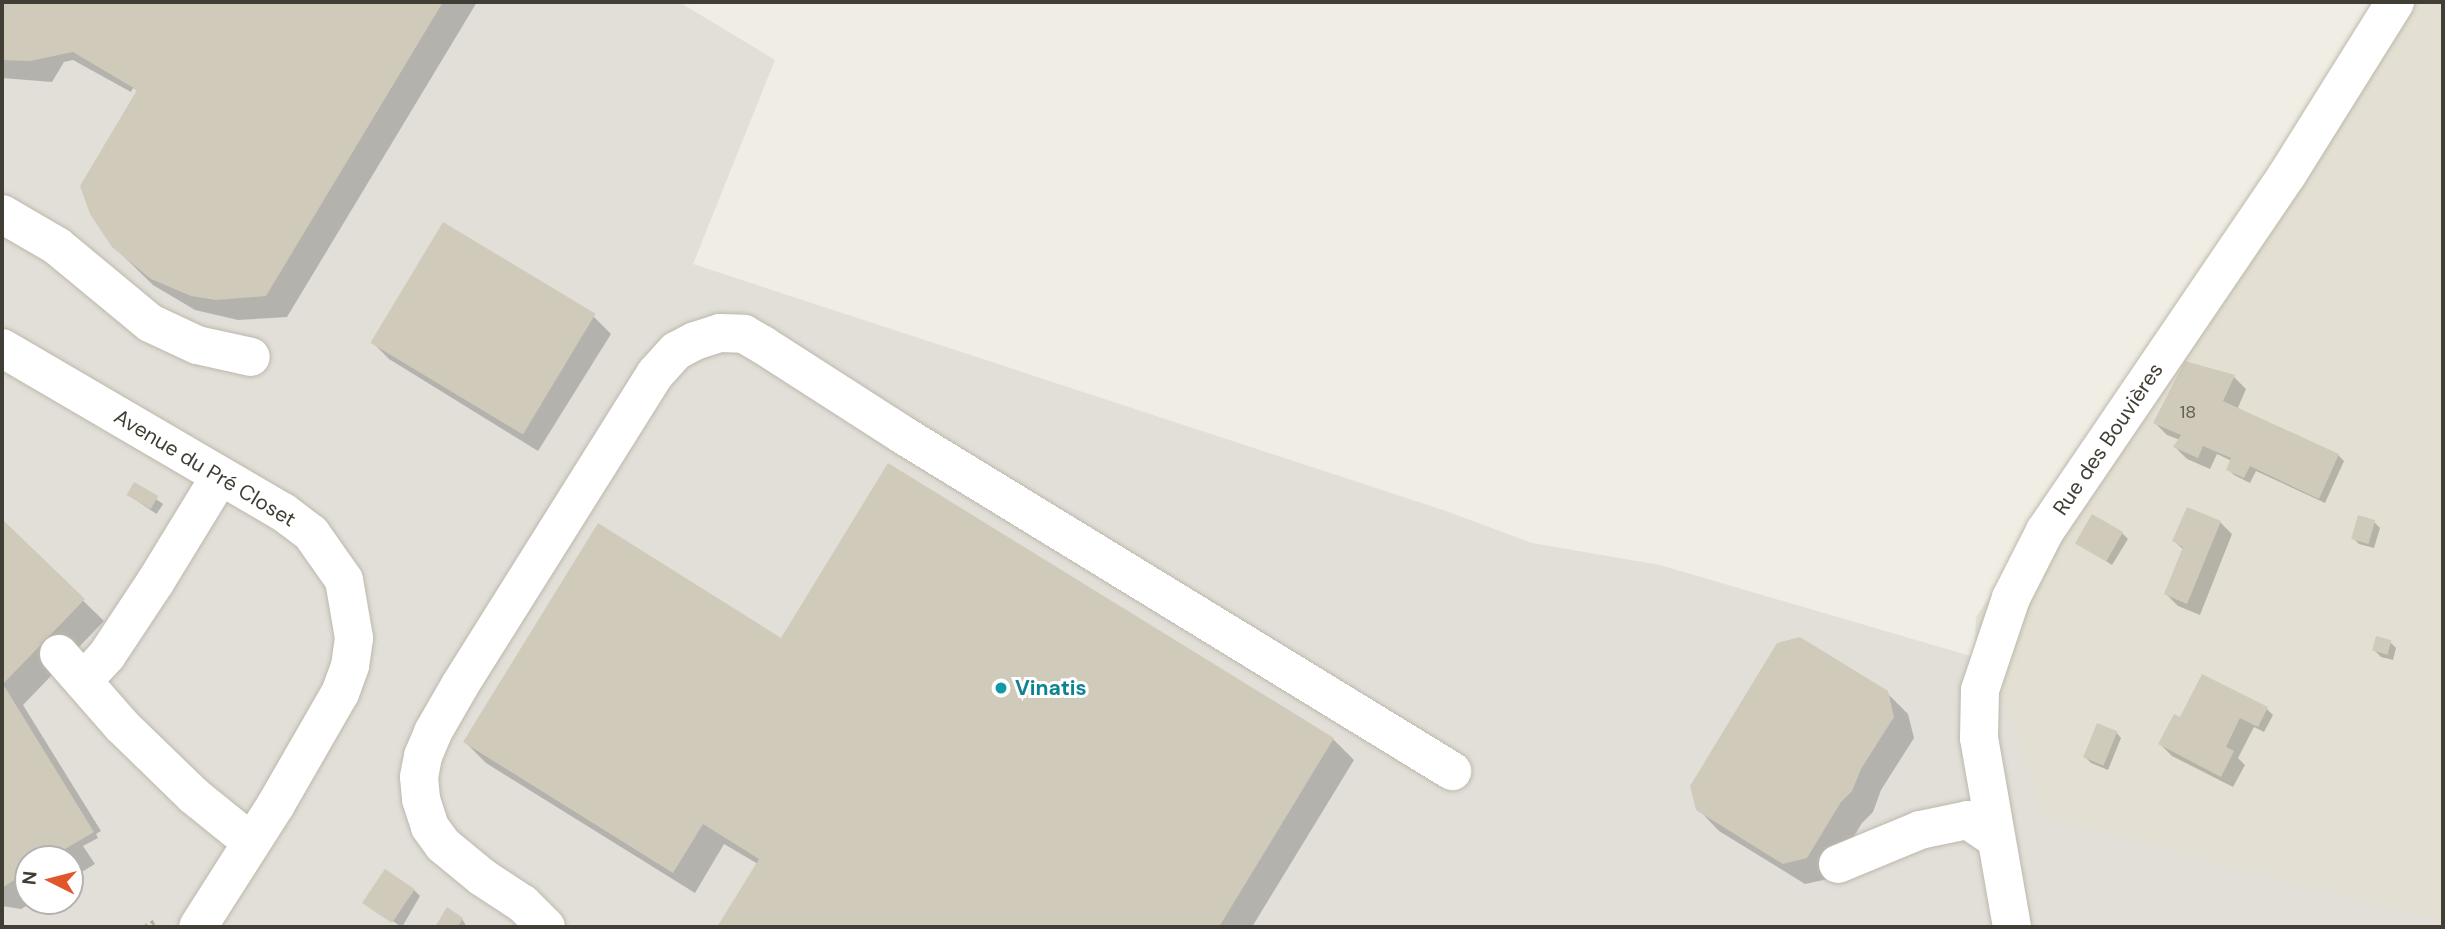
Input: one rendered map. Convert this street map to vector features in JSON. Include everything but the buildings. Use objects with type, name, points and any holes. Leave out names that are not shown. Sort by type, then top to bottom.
[{"type":"street","name":"Rue des Bouvières","points":[[2012,927],[1979,738],[1980,690],[2011,598],[2027,562],[2287,175],[2395,2]]},
{"type":"street","points":[[2,214],[57,246],[150,323],[197,345],[251,357]]},
{"type":"street","points":[[546,927],[523,904],[482,877],[443,845],[430,827],[421,799],[419,777],[423,756],[433,732],[460,685],[656,373],[676,351],[720,333],[744,334],[763,345],[903,435],[1452,771]]},
{"type":"street","name":"Avenue du Pré Closet","points":[[2,348],[220,476],[311,533],[344,580],[354,638],[350,666],[330,713],[198,927]]},
{"type":"street","points":[[220,476],[156,582],[107,655],[71,668],[122,726],[178,780],[251,842]]},
{"type":"street","points":[[1838,864],[1920,830],[1968,820],[1995,838]]},
{"type":"shaded area","points":[[2,2],[679,2],[775,60],[693,264],[1443,510],[1532,543],[1660,565],[1974,657],[1976,617],[2045,818],[2443,921],[2443,927],[2,927]]},
{"type":"shaded area","points":[[2392,2],[2443,2],[2443,921],[2044,818],[1976,617]]},
{"type":"place","name":"Vinatis","points":[[1001,688]]}]
